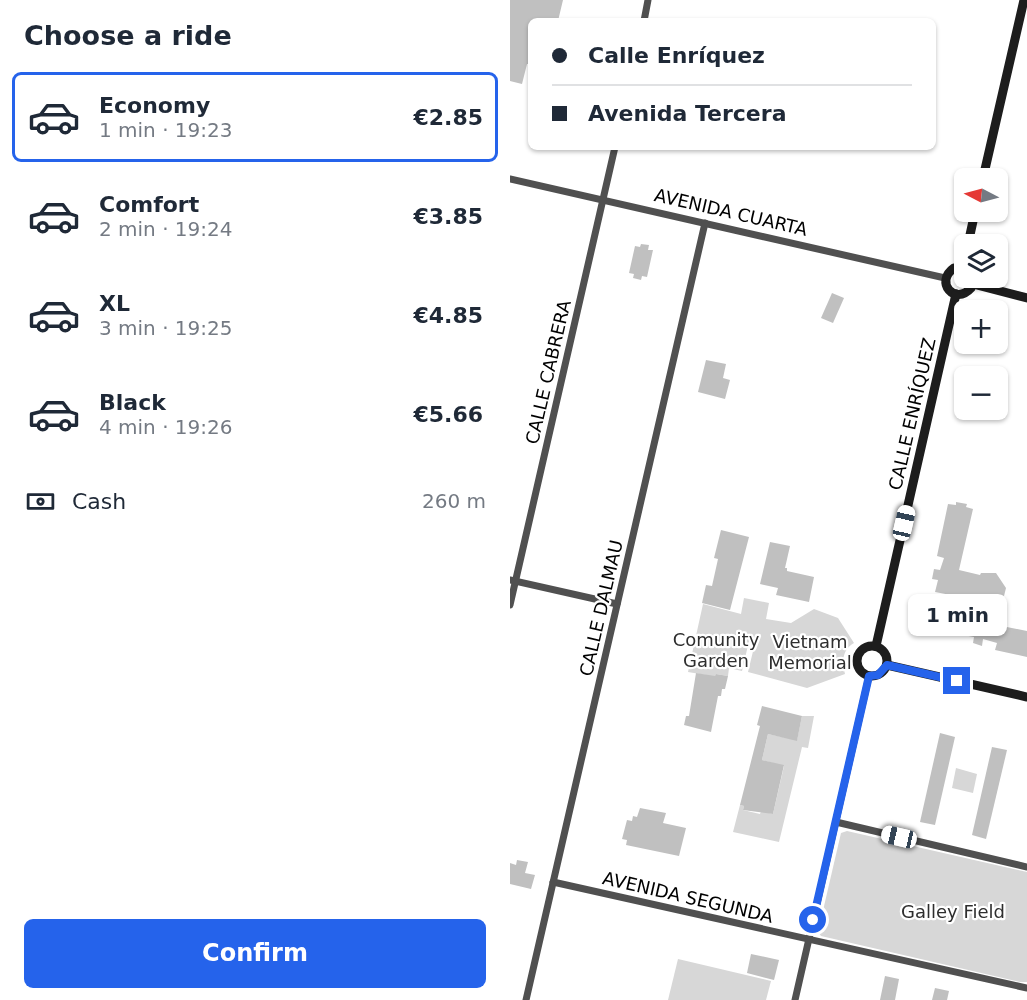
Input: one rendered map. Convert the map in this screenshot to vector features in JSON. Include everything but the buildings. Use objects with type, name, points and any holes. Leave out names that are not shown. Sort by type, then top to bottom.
[{"type":"street","points":[[645,18],[648,0]]},
{"type":"street","points":[[985,168],[1024,0]]},
{"type":"street","name":"CALLE CABRERA","points":[[510,604],[513,580],[614,150]]},
{"type":"street","name":"AVENIDA CUARTA","points":[[510,179],[945,278]]},
{"type":"street","name":"CALLE DALMAU","points":[[526,1000],[705,223]]},
{"type":"street","points":[[954,268],[945,278],[946,286],[956,294],[969,291],[970,288]]},
{"type":"street","points":[[995,288],[1027,298]]},
{"type":"street","name":"CALLE ENRÍQUEZ","points":[[876,646],[956,294]]},
{"type":"street","points":[[513,580],[617,604]]},
{"type":"street","points":[[867,646],[876,646],[881,648],[887,656],[887,665],[878,675],[869,676],[860,671],[857,657],[859,652],[867,646]]},
{"type":"street","points":[[887,665],[1027,697]]},
{"type":"street","points":[[795,1000],[869,676]]},
{"type":"street","points":[[836,822],[1027,867]]},
{"type":"street","name":"AVENIDA SEGUNDA","points":[[553,882],[1027,988]]},
{"type":"green space","points":[[744,598],[769,603],[766,619],[791,623],[814,609],[838,618],[854,643],[847,649],[844,656],[845,674],[807,688],[748,672],[755,643],[749,641],[742,671],[729,668],[728,676],[716,674],[714,681],[706,675],[688,672],[703,604],[741,614]]},
{"type":"green space","points":[[802,716],[814,716],[808,748],[802,747],[779,842],[733,832],[740,805],[744,806],[743,810],[773,814],[784,766],[762,760],[768,734],[797,740]]},
{"type":"green space","points":[[956,768],[977,774],[973,793],[952,788]]},
{"type":"green space","name":"Galley Field","points":[[847,831],[1027,872],[1027,982],[821,936],[818,932],[841,833]]},
{"type":"green space","points":[[678,959],[771,981],[766,1000],[668,1000]]},
{"type":"route","points":[[813,920],[869,676],[882,673],[887,665],[957,681]]},
{"type":"park label","name":"Comunity Garden","points":[[716,649]]},
{"type":"park label","name":"Vietnam Memorial","points":[[810,651]]}]
